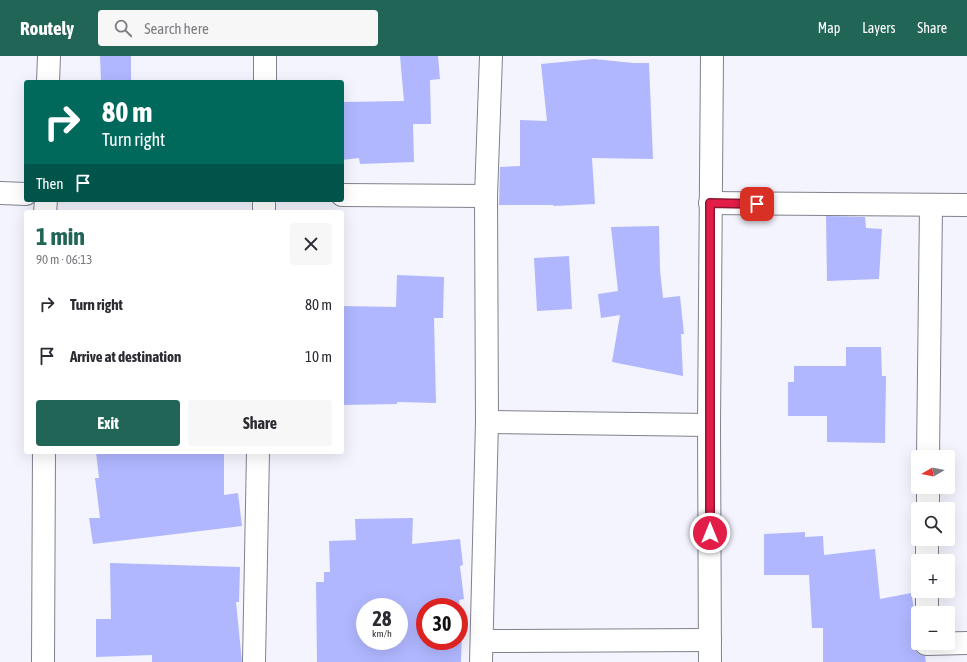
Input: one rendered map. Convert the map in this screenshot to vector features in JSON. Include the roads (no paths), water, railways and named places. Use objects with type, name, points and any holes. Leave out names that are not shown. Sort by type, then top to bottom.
[{"type":"street","points":[[48,80],[49,56]]},
{"type":"street","points":[[265,56],[265,80]]},
{"type":"street","points":[[491,56],[486,196],[487,422],[482,652],[710,640]]},
{"type":"street","points":[[710,662],[709,425],[712,56]]},
{"type":"street","points":[[0,193],[24,194]]},
{"type":"street","points":[[344,195],[486,196]]},
{"type":"street","points":[[710,203],[967,206]]},
{"type":"street","points":[[928,450],[931,205]]},
{"type":"street","points":[[487,422],[709,425]]},
{"type":"street","points":[[43,662],[44,454]]},
{"type":"street","points":[[254,662],[258,454]]},
{"type":"street","points":[[955,645],[967,643]]}]
